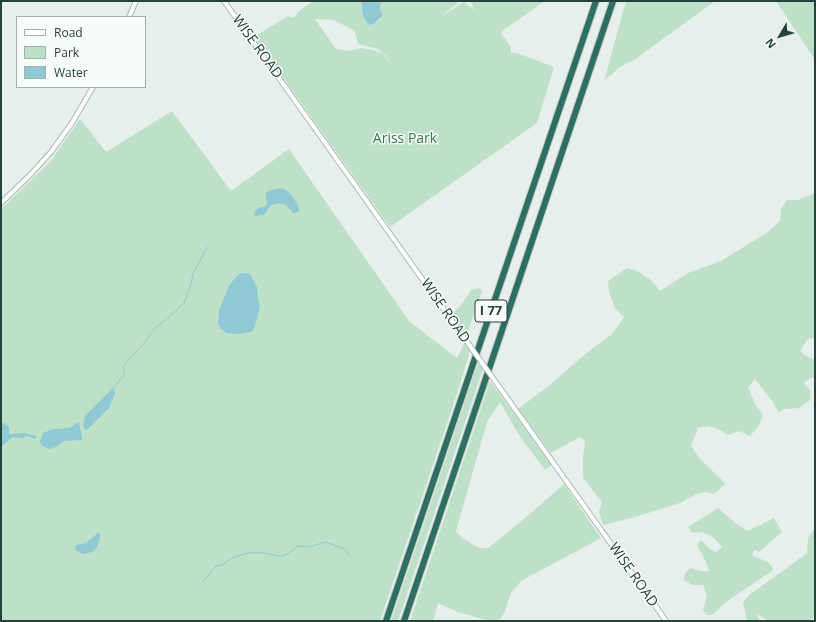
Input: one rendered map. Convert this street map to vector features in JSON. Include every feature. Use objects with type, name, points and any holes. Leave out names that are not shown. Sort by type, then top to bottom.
[{"type":"highway","name":"I 77","points":[[386,621],[596,1]]},
{"type":"highway","name":"I 77","points":[[404,621],[613,1]]},
{"type":"street","points":[[128,16],[136,1]]},
{"type":"street","name":"WISE ROAD","points":[[224,1],[666,621]]},
{"type":"street","points":[[1,203],[51,152],[72,123],[92,88]]},
{"type":"green space","name":"Ariss Park","points":[[313,1],[361,1],[361,6],[369,25],[374,24],[380,19],[380,5],[383,1],[460,1],[440,17],[464,2],[475,10],[470,1],[545,1],[501,33],[511,47],[511,53],[517,53],[554,67],[537,123],[390,227],[254,37],[288,16],[294,18],[298,12]],"holes":[[[315,19],[333,20],[352,29],[355,32],[358,44],[378,49],[385,55],[394,66],[382,53],[373,50],[360,48],[349,51],[336,49]]]},
{"type":"green space","points":[[626,1],[715,1],[634,60],[620,67],[604,81]]},
{"type":"green space","points":[[776,1],[815,1],[815,60],[784,13]]},
{"type":"green space","points":[[172,111],[231,191],[289,149],[409,321],[457,358],[465,342],[470,351],[458,391],[380,621],[1,621],[1,209],[51,161],[80,119],[106,152]]},
{"type":"green space","points":[[815,193],[815,337],[807,340],[800,351],[813,359],[815,363],[815,377],[804,383],[811,391],[810,400],[799,408],[785,409],[778,412],[773,402],[755,379],[748,387],[755,404],[763,415],[758,427],[750,436],[739,431],[728,435],[718,429],[708,426],[698,428],[691,446],[699,458],[725,483],[723,486],[714,494],[705,492],[697,494],[680,503],[632,518],[603,525],[599,512],[602,502],[583,478],[585,441],[580,437],[551,453],[518,409],[551,384],[585,354],[611,335],[618,326],[624,317],[615,308],[609,292],[608,281],[627,268],[639,272],[652,281],[660,291],[688,273],[721,261],[768,232],[780,221],[781,209],[787,200],[798,200]]},
{"type":"green space","points":[[479,288],[482,291],[466,337],[451,315],[462,304],[471,290]]},
{"type":"green space","points":[[478,363],[483,369],[398,621],[391,621]]},
{"type":"green space","points":[[490,381],[552,465],[545,470],[519,435],[500,402],[487,422],[456,531],[462,538],[479,548],[488,548],[564,484],[601,538],[521,581],[511,593],[504,614],[499,620],[490,621],[458,612],[438,603],[433,621],[410,621]]},
{"type":"green space","points":[[718,508],[735,523],[748,531],[774,518],[782,532],[759,552],[754,550],[753,552],[753,556],[768,562],[773,568],[772,571],[726,602],[712,615],[707,615],[703,610],[707,595],[703,585],[692,585],[684,580],[685,573],[690,568],[700,571],[709,571],[697,545],[701,540],[710,549],[716,552],[722,547],[714,538],[702,532],[692,533],[688,527]]},
{"type":"green space","points":[[815,529],[814,617],[809,621],[785,621],[767,620],[757,614],[759,621],[747,621],[743,603],[749,595],[807,553],[808,538]]},
{"type":"water","points":[[361,1],[383,1],[380,5],[380,10],[383,15],[374,24],[369,25],[363,16]]},
{"type":"water","points":[[279,188],[285,189],[293,197],[299,211],[293,213],[286,205],[279,203],[271,205],[264,215],[255,216],[255,211],[258,208],[264,207],[267,204],[266,194],[268,191]]},
{"type":"water","points":[[239,274],[250,274],[257,287],[260,307],[254,329],[251,332],[238,334],[227,333],[220,328],[218,324],[219,310],[230,284]]},
{"type":"water","points":[[114,387],[115,394],[109,408],[87,430],[85,430],[83,426],[85,416]]},
{"type":"water","points":[[1,422],[9,426],[9,434],[25,433],[36,436],[36,438],[27,436],[22,438],[13,437],[1,447]]},
{"type":"water","points":[[79,422],[82,440],[64,441],[56,447],[48,449],[41,445],[40,441],[43,433],[53,429],[69,428]]},
{"type":"water","points":[[99,532],[100,537],[97,547],[92,552],[83,554],[75,550],[76,545],[86,543]]},
{"type":"waterway","points":[[152,331],[184,303],[190,288],[193,274],[207,247]]},
{"type":"waterway","points":[[115,386],[124,375],[124,365],[151,333]]},
{"type":"waterway","points":[[203,582],[216,566],[222,565],[232,558],[248,553],[263,553],[284,556],[298,546],[309,547],[325,542],[342,548],[350,556]]}]
